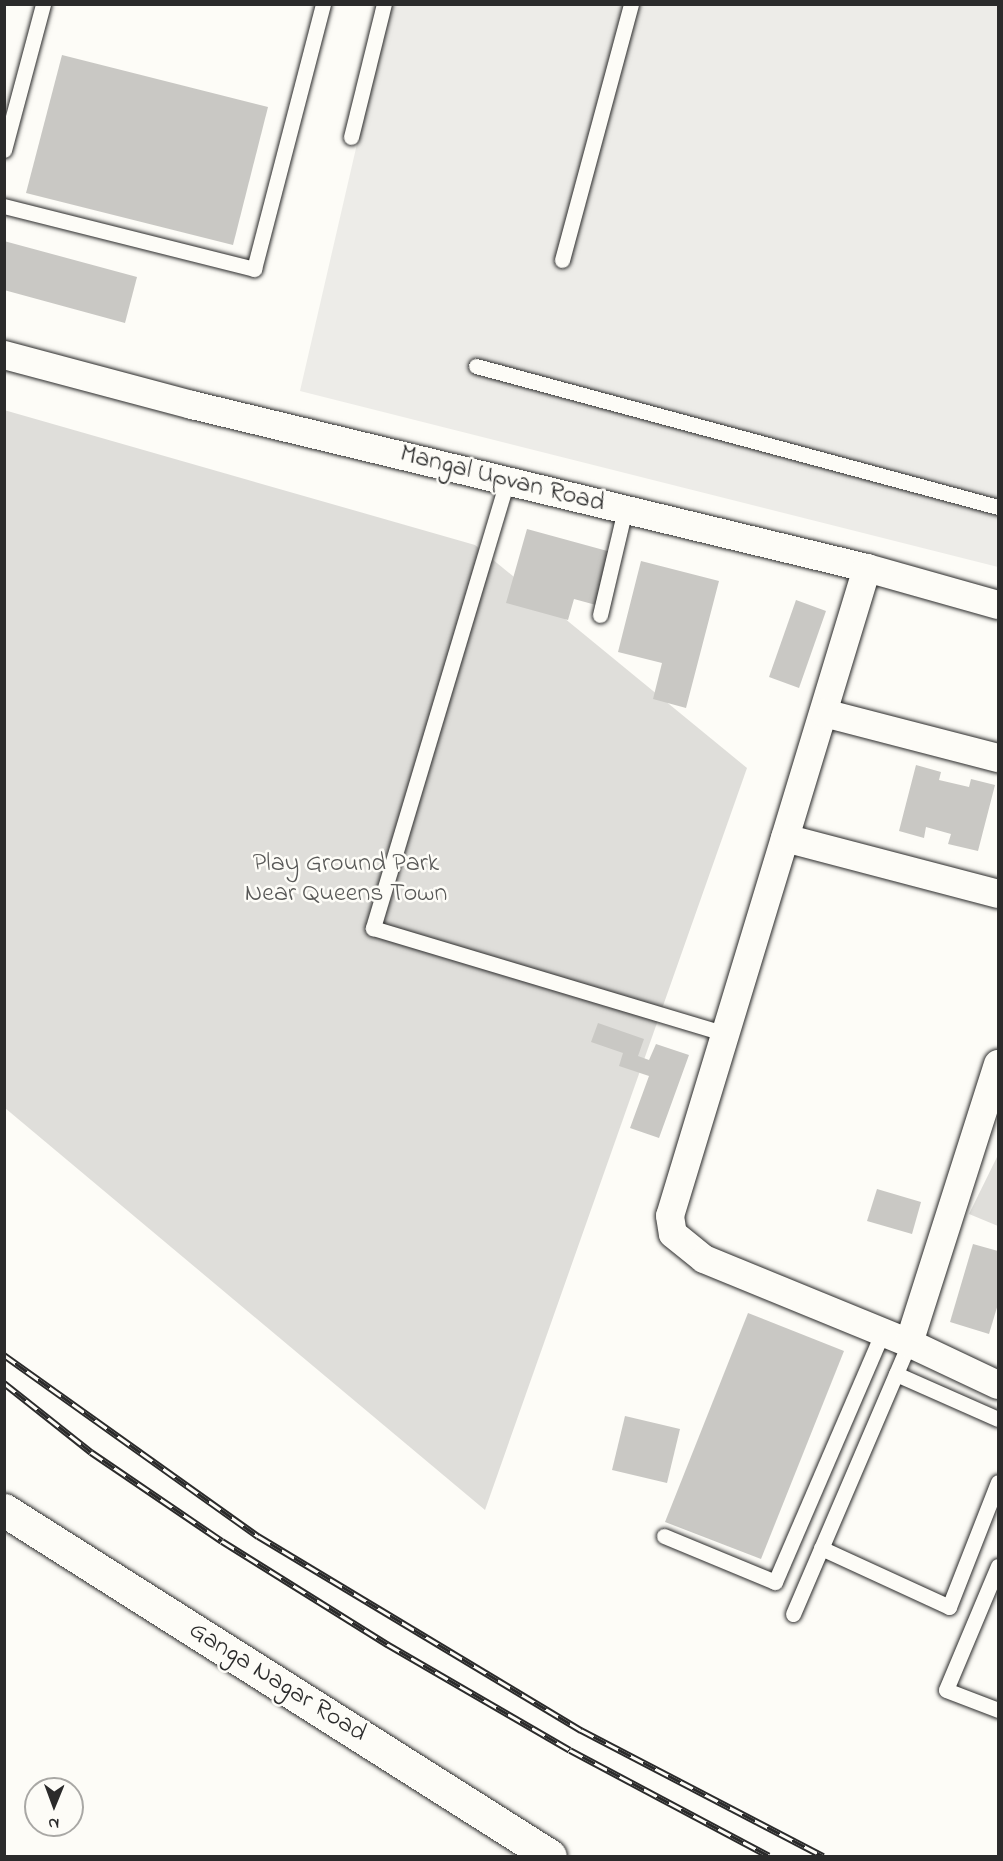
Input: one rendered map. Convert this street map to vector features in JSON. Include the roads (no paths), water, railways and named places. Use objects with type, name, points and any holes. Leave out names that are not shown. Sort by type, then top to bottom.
[{"type":"main road","name":"Ganga Nagar Road","points":[[4,1509],[550,1857]]},
{"type":"street","name":"Mangal Upvan Road","points":[[4,355],[867,568],[999,605]]},
{"type":"street","points":[[867,568],[824,713],[672,1197],[670,1216],[673,1234],[705,1259],[883,1331],[999,1385]]},
{"type":"street","points":[[824,713],[999,758]]},
{"type":"street","points":[[785,838],[999,894]]},
{"type":"street","points":[[909,1343],[999,1064]]},
{"type":"lane","points":[[4,150],[43,4]]},
{"type":"lane","points":[[4,206],[254,269],[323,4]]},
{"type":"lane","points":[[351,137],[384,4]]},
{"type":"lane","points":[[562,260],[631,4]]},
{"type":"lane","points":[[476,366],[999,507]]},
{"type":"lane","points":[[507,481],[373,928],[724,1033]]},
{"type":"lane","points":[[600,615],[625,509]]},
{"type":"lane","points":[[664,1536],[775,1582],[883,1331]]},
{"type":"lane","points":[[793,1614],[909,1343]]},
{"type":"lane","points":[[896,1374],[999,1419]]},
{"type":"lane","points":[[821,1548],[950,1607],[999,1482]]},
{"type":"lane","points":[[999,1566],[946,1689],[999,1710]]},
{"type":"railway","points":[[4,1355],[258,1536],[581,1730],[823,1856]]},
{"type":"railway","points":[[4,1383],[91,1452],[222,1541],[387,1644],[570,1750],[769,1856]]},
{"type":"park label","name":"Play Ground Park Near Queens Town","points":[[346,880]]}]
